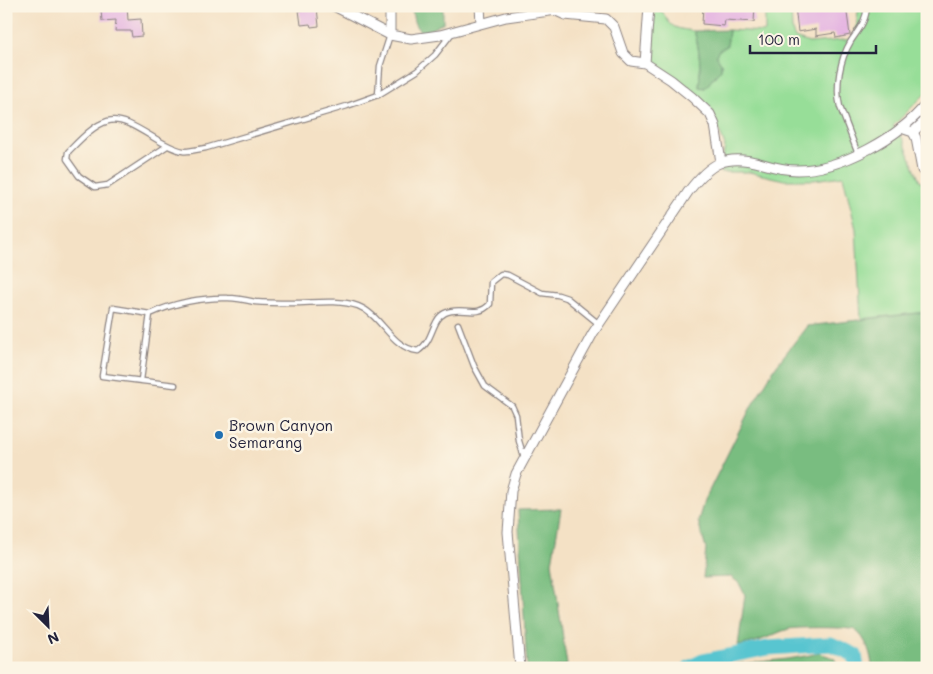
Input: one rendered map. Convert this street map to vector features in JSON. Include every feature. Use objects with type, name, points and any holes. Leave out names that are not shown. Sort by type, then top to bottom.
[{"type":"street","points":[[334,6],[390,35],[411,39],[440,34],[506,17],[560,8],[586,6]]},
{"type":"street","points":[[350,6],[352,17]]},
{"type":"street","points":[[390,6],[390,35]]},
{"type":"street","points":[[480,6],[481,23]]},
{"type":"street","points":[[645,64],[649,6]]},
{"type":"street","points":[[560,8],[564,15],[606,19],[614,27],[623,53],[631,61],[645,64],[671,80],[710,114],[715,125],[721,162]]},
{"type":"street","points":[[520,668],[508,532],[511,491],[516,474],[599,324],[688,192],[700,176],[710,168],[731,159],[743,159],[795,170],[827,166],[858,154],[884,140],[902,128],[927,103]]},
{"type":"street","points":[[913,132],[927,119]]},
{"type":"street","points":[[902,128],[913,132],[916,138],[922,170]]},
{"type":"lane","points":[[858,154],[838,99],[839,78],[850,42],[866,17],[867,6]]},
{"type":"lane","points":[[167,146],[108,185],[94,187],[78,176],[67,159],[68,152],[73,147],[97,126],[108,121],[121,120],[167,146],[184,152],[206,148],[347,106],[378,95],[417,71],[435,54],[455,30]]},
{"type":"lane","points":[[378,95],[380,66],[390,35]]},
{"type":"lane","points":[[175,385],[102,376],[113,308],[150,314],[160,309],[198,300],[226,298],[271,303],[346,304],[358,306],[366,311],[401,345],[409,350],[418,351],[428,342],[438,318],[444,314],[460,310],[480,312],[486,309],[490,304],[491,282],[496,276],[508,274],[542,293],[567,298],[599,324]]},
{"type":"lane","points":[[141,380],[150,314]]},
{"type":"lane","points":[[458,324],[474,366],[485,386],[512,406],[516,415],[519,441],[524,458]]},
{"type":"green space","points":[[412,6],[443,6],[443,23],[424,33],[420,31],[413,18]]},
{"type":"green space","points":[[765,6],[791,6],[792,31],[795,38],[809,43],[855,39],[858,11],[874,6],[927,6],[927,92],[893,126],[903,139],[920,182],[927,181],[927,312],[861,319],[856,229],[843,176],[814,180],[784,180],[749,172],[720,172],[725,146],[712,111],[669,74],[654,65],[650,57],[655,10],[662,11],[674,27],[694,31],[698,44],[699,87],[705,88],[721,69],[721,63],[716,55],[719,50],[727,46],[729,30],[765,32]]},
{"type":"green space","points":[[729,30],[727,46],[719,50],[716,55],[721,63],[721,69],[705,88],[699,87],[700,59],[694,31]]},
{"type":"green space","points":[[927,312],[927,668],[872,668],[870,653],[865,642],[859,633],[851,629],[789,629],[758,641],[738,646],[745,595],[739,583],[731,577],[703,578],[706,549],[698,521],[704,501],[752,405],[776,366],[807,326]]},
{"type":"green space","points":[[561,509],[552,562],[567,665],[550,668],[527,668],[518,510]]},
{"type":"green space","points":[[819,653],[834,658],[839,668],[714,668],[793,658]]},
{"type":"building","points":[[107,6],[127,6],[128,20],[141,19],[142,36],[132,37],[131,31],[115,31],[116,20],[102,21],[101,10],[107,9]]},
{"type":"building","points":[[703,6],[755,6],[754,22],[725,20],[724,26],[702,24]]},
{"type":"building","points":[[795,6],[846,6],[850,35],[836,38],[835,33],[816,36],[816,29],[798,32]]},
{"type":"building","points":[[317,8],[319,26],[301,25],[299,10]]},
{"type":"waterway","points":[[689,668],[703,661],[768,648],[831,644],[855,655],[857,668]]},
{"type":"place","name":"Brown Canyon Semarang","points":[[219,435]]}]
